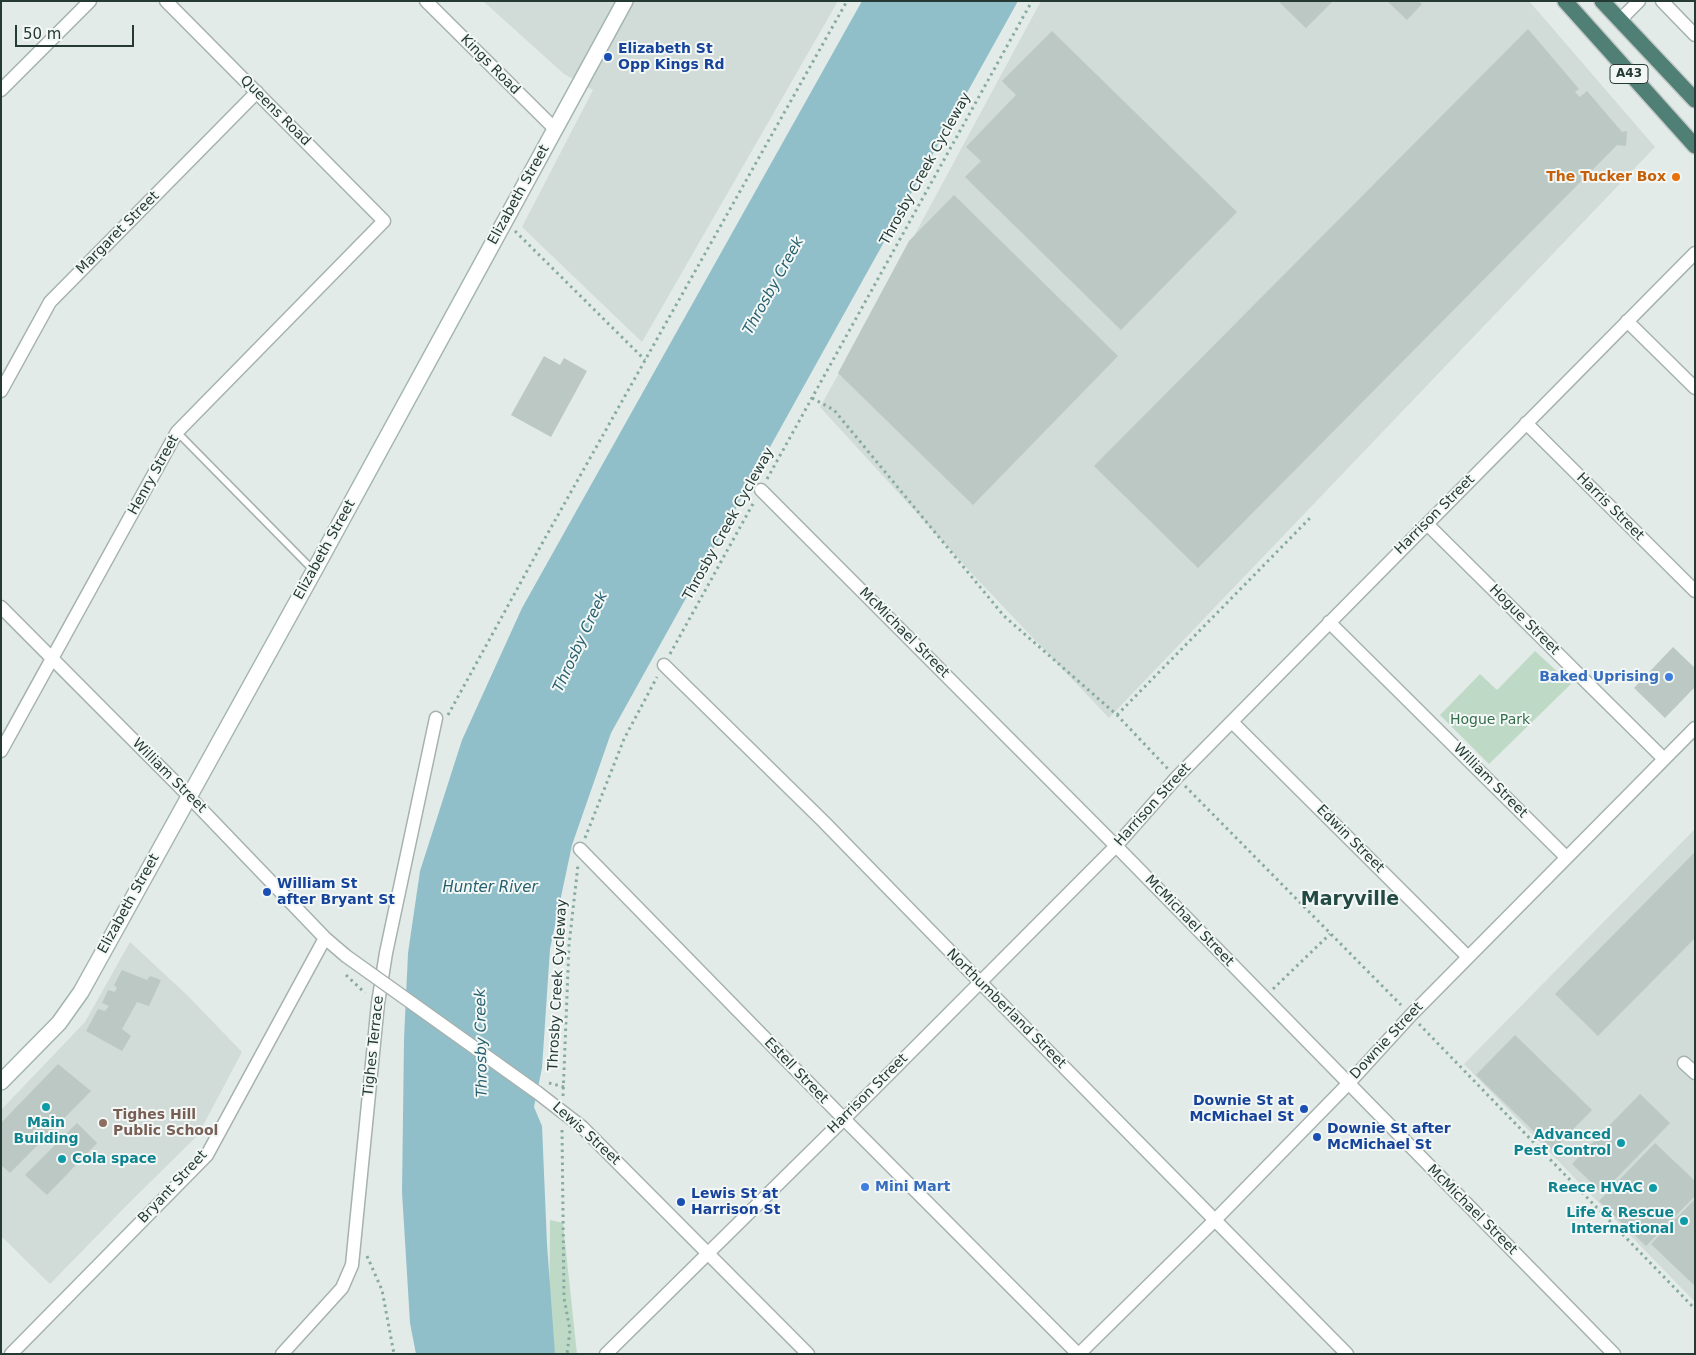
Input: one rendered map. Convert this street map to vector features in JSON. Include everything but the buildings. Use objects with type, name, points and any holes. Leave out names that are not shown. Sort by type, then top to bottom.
[{"type":"highway","name":"A43","points":[[1565,1],[1695,146]]},
{"type":"highway","name":"A43","points":[[1602,1],[1695,100]]},
{"type":"main road","name":"Elizabeth Street","points":[[1,1082],[59,1022],[81,992],[314,571],[625,1]]},
{"type":"street","points":[[1,90],[90,1]]},
{"type":"street","name":"Queens Road","points":[[166,1],[384,221]]},
{"type":"street","name":"Kings Road","points":[[426,1],[555,130]]},
{"type":"street","points":[[1619,21],[1639,1]]},
{"type":"street","points":[[1662,1],[1695,35]]},
{"type":"street","name":"Margaret Street","points":[[1,391],[50,302],[257,92]]},
{"type":"street","name":"Henry Street","points":[[1,751],[177,432],[384,221]]},
{"type":"street","name":"Harrison Street","points":[[606,1354],[1116,846],[1177,777],[1695,253]]},
{"type":"street","points":[[1627,321],[1695,388]]},
{"type":"street","name":"Harris Street","points":[[1526,423],[1695,591]]},
{"type":"street","name":"McMichael Street","points":[[761,490],[1116,846],[1614,1354]]},
{"type":"street","name":"Hogue Street","points":[[1426,524],[1664,759]]},
{"type":"street","name":"William Street","points":[[1,607],[189,796],[334,947]]},
{"type":"street","name":"William Street","points":[[1329,622],[1566,857]]},
{"type":"street","name":"Northumberland Street","points":[[664,665],[824,822],[1347,1354]]},
{"type":"street","name":"Tighes Terrace","points":[[282,1354],[342,1288],[352,1265],[379,995],[386,953],[435,722]]},
{"type":"street","name":"Edwin Street","points":[[1232,722],[1468,957]]},
{"type":"street","name":"Downie Street","points":[[1079,1354],[1216,1219],[1348,1084],[1411,1015],[1695,728]]},
{"type":"street","name":"Estell Street","points":[[580,849],[844,1119],[1079,1354]]},
{"type":"street","name":"Bryant Street","points":[[11,1354],[206,1155],[324,938]]},
{"type":"street","name":"Lewis Street","points":[[334,947],[542,1087],[808,1354]]},
{"type":"street","points":[[1684,1063],[1695,1073]]},
{"type":"lane","points":[[177,432],[314,571]]},
{"type":"path","points":[[435,722],[448,715],[501,617],[847,1]]},
{"type":"path","name":"Throsby Creek Cycleway","points":[[564,1094],[569,945],[580,849],[624,739],[1032,1]]},
{"type":"path","points":[[514,231],[645,360]]},
{"type":"path","points":[[812,398],[834,410],[1004,616],[1116,715],[1401,1005]]},
{"type":"path","points":[[1116,715],[1312,516]]},
{"type":"path","points":[[1264,998],[1330,934]]},
{"type":"path","points":[[345,974],[361,990]]},
{"type":"path","points":[[1417,1022],[1695,1309]]},
{"type":"path","points":[[542,1087],[564,1087]]},
{"type":"path","points":[[562,1124],[564,1298],[570,1330],[567,1354]]},
{"type":"path","points":[[356,1232],[382,1290],[394,1354]]},
{"type":"shaded area","points":[[483,1],[838,1],[642,342],[522,227],[593,90],[564,74]]},
{"type":"shaded area","points":[[1041,1],[1529,1],[1655,147],[1109,718],[978,580],[820,407]]},
{"type":"shaded area","points":[[1695,829],[1695,1302],[1464,1064]]},
{"type":"shaded area","name":"Tighes Hill Public School","points":[[130,942],[188,996],[242,1052],[198,1135],[50,1284],[1,1236],[1,1110],[85,1022]]},
{"type":"green space","name":"Hogue Park","points":[[1535,651],[1571,684],[1489,764],[1440,715],[1480,674],[1497,690]]},
{"type":"green space","points":[[550,1220],[563,1223],[577,1354],[555,1354],[549,1317]]},
{"type":"water","name":"Hunter River","points":[[862,1],[1018,1],[611,733],[572,845],[550,949],[542,1068],[534,1107],[542,1126],[547,1244],[555,1354],[416,1354],[410,1323],[402,1192],[404,1039],[408,953],[420,871],[462,740],[522,608]]},
{"type":"place","name":"Elizabeth St Opp Kings Rd","points":[[608,57]]},
{"type":"place","name":"The Tucker Box","points":[[1676,177]]},
{"type":"place","name":"Baked Uprising","points":[[1669,677]]},
{"type":"place","name":"William St after Bryant St","points":[[267,892]]},
{"type":"place","name":"Main Building","points":[[46,1107]]},
{"type":"place","name":"Downie St at McMichael St","points":[[1304,1109]]},
{"type":"place","name":"Tighes Hill Public School","points":[[103,1123]]},
{"type":"place","name":"Downie St after McMichael St","points":[[1317,1137]]},
{"type":"place","name":"Advanced Pest Control","points":[[1621,1143]]},
{"type":"place","name":"Cola space","points":[[62,1159]]},
{"type":"place","name":"Mini Mart","points":[[865,1187]]},
{"type":"place","name":"Reece HVAC","points":[[1653,1188]]},
{"type":"place","name":"Lewis St at Harrison St","points":[[681,1202]]},
{"type":"place","name":"Life & Rescue International","points":[[1684,1221]]},
{"type":"district","name":"Maryville","points":[[1350,900]]},
{"type":"water label","name":"Throsby Creek","points":[[774,286]]},
{"type":"water label","name":"Throsby Creek","points":[[581,642]]},
{"type":"water label","name":"Throsby Creek","points":[[482,1043]]}]
